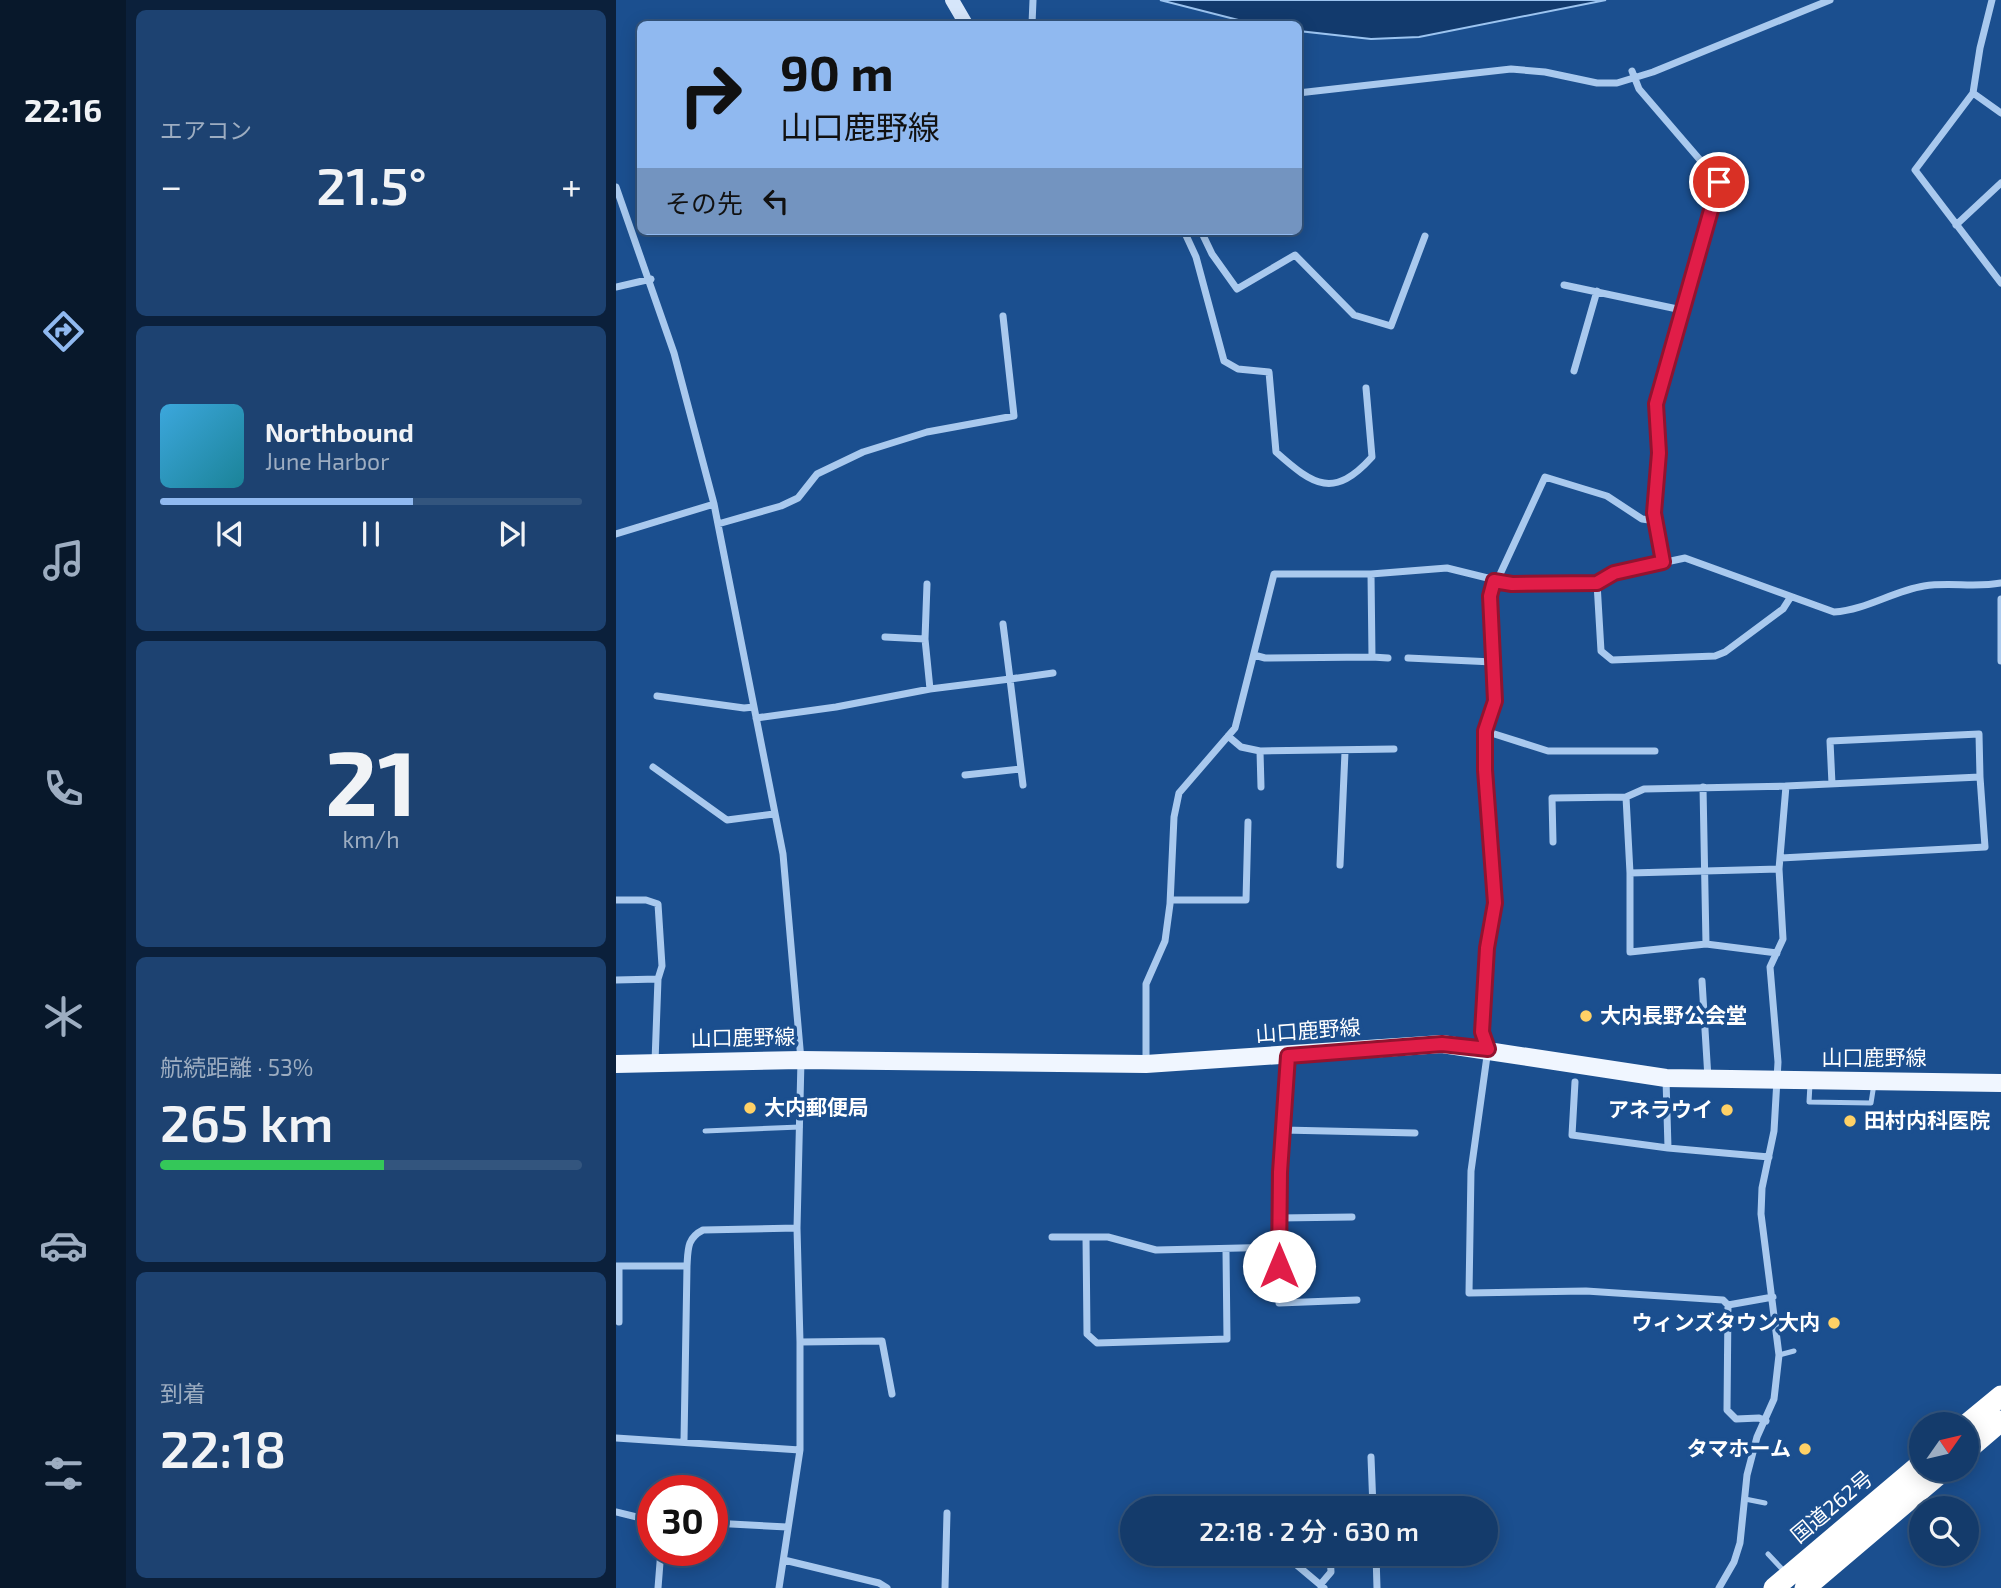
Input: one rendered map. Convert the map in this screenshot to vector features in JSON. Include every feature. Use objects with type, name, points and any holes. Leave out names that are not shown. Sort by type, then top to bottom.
[{"type":"highway","points":[[1979,1414],[2001,1396]]},
{"type":"highway","points":[[1979,1440],[2001,1422]]},
{"type":"highway","name":"国道262号","points":[[1789,1584],[1909,1475]]},
{"type":"highway","points":[[1789,1584],[1928,1482]]},
{"type":"main road","points":[[952,0],[964,21]]},
{"type":"main road","name":"山口鹿野線","points":[[616,1064],[801,1059],[1146,1064],[1442,1044],[1488,1049],[1570,1065],[1666,1077],[2001,1083]]},
{"type":"street","points":[[1032,21],[1033,0]]},
{"type":"street","points":[[1302,93],[1511,69],[1545,72],[1597,83],[1633,75],[1830,0]]},
{"type":"street","points":[[1992,0],[1980,48],[1973,93],[1915,170],[2001,283]]},
{"type":"street","points":[[1633,75],[1639,89],[1719,182],[1656,404],[1659,453],[1656,521],[1663,562]]},
{"type":"street","points":[[1973,93],[2001,113]]},
{"type":"street","points":[[1956,225],[2001,183]]},
{"type":"street","points":[[616,187],[651,279],[674,353],[714,504],[783,854],[801,1059],[797,1228],[800,1450],[779,1588]]},
{"type":"street","points":[[1186,235],[1196,257],[1224,361],[1238,369],[1269,372],[1276,452],[1293,467],[1315,480],[1338,484],[1355,475],[1371,457],[1366,388]]},
{"type":"street","points":[[1203,235],[1212,254],[1237,289],[1295,256],[1354,315],[1391,327],[1425,236]]},
{"type":"street","points":[[616,287],[651,279]]},
{"type":"street","points":[[1564,285],[1682,310]]},
{"type":"street","points":[[1574,371],[1597,291]]},
{"type":"street","points":[[718,524],[799,498],[817,474],[863,452],[927,432],[1014,416],[1003,316]]},
{"type":"street","points":[[1656,521],[1642,519],[1607,496],[1545,477],[1494,581],[1490,596],[1495,701],[1485,731],[1485,770],[1495,903],[1487,948],[1482,1032],[1488,1049],[1471,1171],[1469,1293],[1586,1292],[1723,1300],[1728,1305],[1727,1410],[1736,1419],[1759,1418],[1766,1421]]},
{"type":"street","points":[[616,534],[714,504]]},
{"type":"street","points":[[1146,1064],[1146,984],[1165,941],[1171,900],[1174,817],[1179,793],[1235,728],[1274,573],[1371,574],[1447,568],[1512,584],[1597,583],[1614,573],[1685,558],[1834,612],[1851,611],[1923,586],[1984,587],[2001,583]]},
{"type":"street","points":[[1371,574],[1372,657]]},
{"type":"street","points":[[1597,583],[1601,651],[1612,660],[1714,656],[1725,652],[1783,609],[1790,598]]},
{"type":"street","points":[[927,584],[925,639],[930,688]]},
{"type":"street","points":[[2001,599],[2001,661]]},
{"type":"street","points":[[1003,624],[1023,785]]},
{"type":"street","points":[[885,637],[925,639]]},
{"type":"street","points":[[1254,655],[1265,658],[1388,658]]},
{"type":"street","points":[[1408,658],[1493,662]]},
{"type":"street","points":[[756,718],[836,707],[930,688],[1053,673]]},
{"type":"street","points":[[657,696],[744,708],[754,707]]},
{"type":"street","points":[[1485,731],[1548,751],[1592,754],[1655,751]]},
{"type":"street","points":[[1781,858],[1984,847],[1979,734],[1830,741],[1832,784]]},
{"type":"street","points":[[1228,736],[1241,747],[1260,751],[1345,752],[1394,749]]},
{"type":"street","points":[[1260,751],[1261,787]]},
{"type":"street","points":[[1340,865],[1345,752]]},
{"type":"street","points":[[653,767],[727,820],[774,814]]},
{"type":"street","points":[[965,775],[1021,769]]},
{"type":"street","points":[[1553,842],[1552,798],[1626,797],[1644,789],[1980,778]]},
{"type":"street","points":[[1719,1588],[1734,1562],[1740,1543],[1751,1458],[1774,1399],[1779,1354],[1761,1214],[1774,1131],[1778,1062],[1770,967],[1783,939],[1779,869],[1786,786]]},
{"type":"street","points":[[1703,788],[1706,944]]},
{"type":"street","points":[[1626,797],[1630,952],[1706,944],[1777,953]]},
{"type":"street","points":[[1171,900],[1246,900],[1248,822]]},
{"type":"street","points":[[1630,873],[1779,869]]},
{"type":"street","points":[[616,900],[646,900],[658,904],[662,966],[658,979],[655,1063]]},
{"type":"street","points":[[616,980],[658,979]]},
{"type":"street","points":[[1702,981],[1708,1079]]},
{"type":"street","points":[[1288,1056],[1279,1218],[1279,1303],[1357,1300]]},
{"type":"street","points":[[1666,1077],[1668,1148]]},
{"type":"street","points":[[1575,1082],[1572,1135],[1668,1148],[1769,1157]]},
{"type":"street","points":[[1283,1130],[1415,1133]]},
{"type":"street","points":[[1279,1218],[1352,1217]]},
{"type":"street","points":[[684,1441],[687,1266],[688,1245],[693,1235],[704,1230],[797,1228]]},
{"type":"street","points":[[1052,1237],[1108,1237],[1156,1250],[1226,1251],[1279,1247]]},
{"type":"street","points":[[1086,1237],[1087,1334],[1097,1343],[1227,1339],[1226,1251]]},
{"type":"street","points":[[619,1322],[617,1266],[687,1266]]},
{"type":"street","points":[[1728,1305],[1773,1297]]},
{"type":"street","points":[[800,1342],[882,1341],[892,1394]]},
{"type":"street","points":[[616,1438],[800,1450]]},
{"type":"street","points":[[1371,1457],[1373,1496]]},
{"type":"street","points":[[616,1512],[637,1517]]},
{"type":"street","points":[[944,1588],[947,1513]]},
{"type":"street","points":[[728,1524],[787,1527]]},
{"type":"street","points":[[784,1560],[879,1583],[887,1588]]},
{"type":"street","points":[[658,1588],[660,1566]]},
{"type":"street","points":[[1298,1566],[1322,1586],[1331,1572],[1331,1566]]},
{"type":"street","points":[[1376,1566],[1377,1588]]},
{"type":"lane","points":[[1667,1108],[1680,1108]]},
{"type":"lane","points":[[705,1131],[800,1128]]},
{"type":"lane","points":[[1779,1354],[1794,1351]]},
{"type":"lane","points":[[1745,1499],[1765,1503]]},
{"type":"lane","points":[[1768,1553],[1789,1584]]},
{"type":"water","points":[[1160,0],[1606,0],[1419,37],[1371,39],[1302,31],[1302,21],[1242,21]]},
{"type":"place","name":"大内長野公会堂","points":[[1586,1016]]},
{"type":"place","name":"大内郵便局","points":[[750,1108]]},
{"type":"place","name":"アネラウイ","points":[[1727,1110]]},
{"type":"place","name":"田村内科医院","points":[[1850,1121]]},
{"type":"place","name":"ウィンズタウン大内","points":[[1834,1323]]},
{"type":"place","name":"タマホーム","points":[[1805,1449]]},
{"type":"route","points":[[1279,1266],[1280,1172],[1288,1056],[1442,1044],[1488,1049],[1482,1032],[1487,948],[1495,903],[1485,770],[1485,731],[1488,715],[1495,701],[1496,680],[1490,596],[1494,581],[1512,584],[1597,583],[1614,573],[1663,562],[1654,513],[1659,453],[1656,404],[1719,182]]}]
